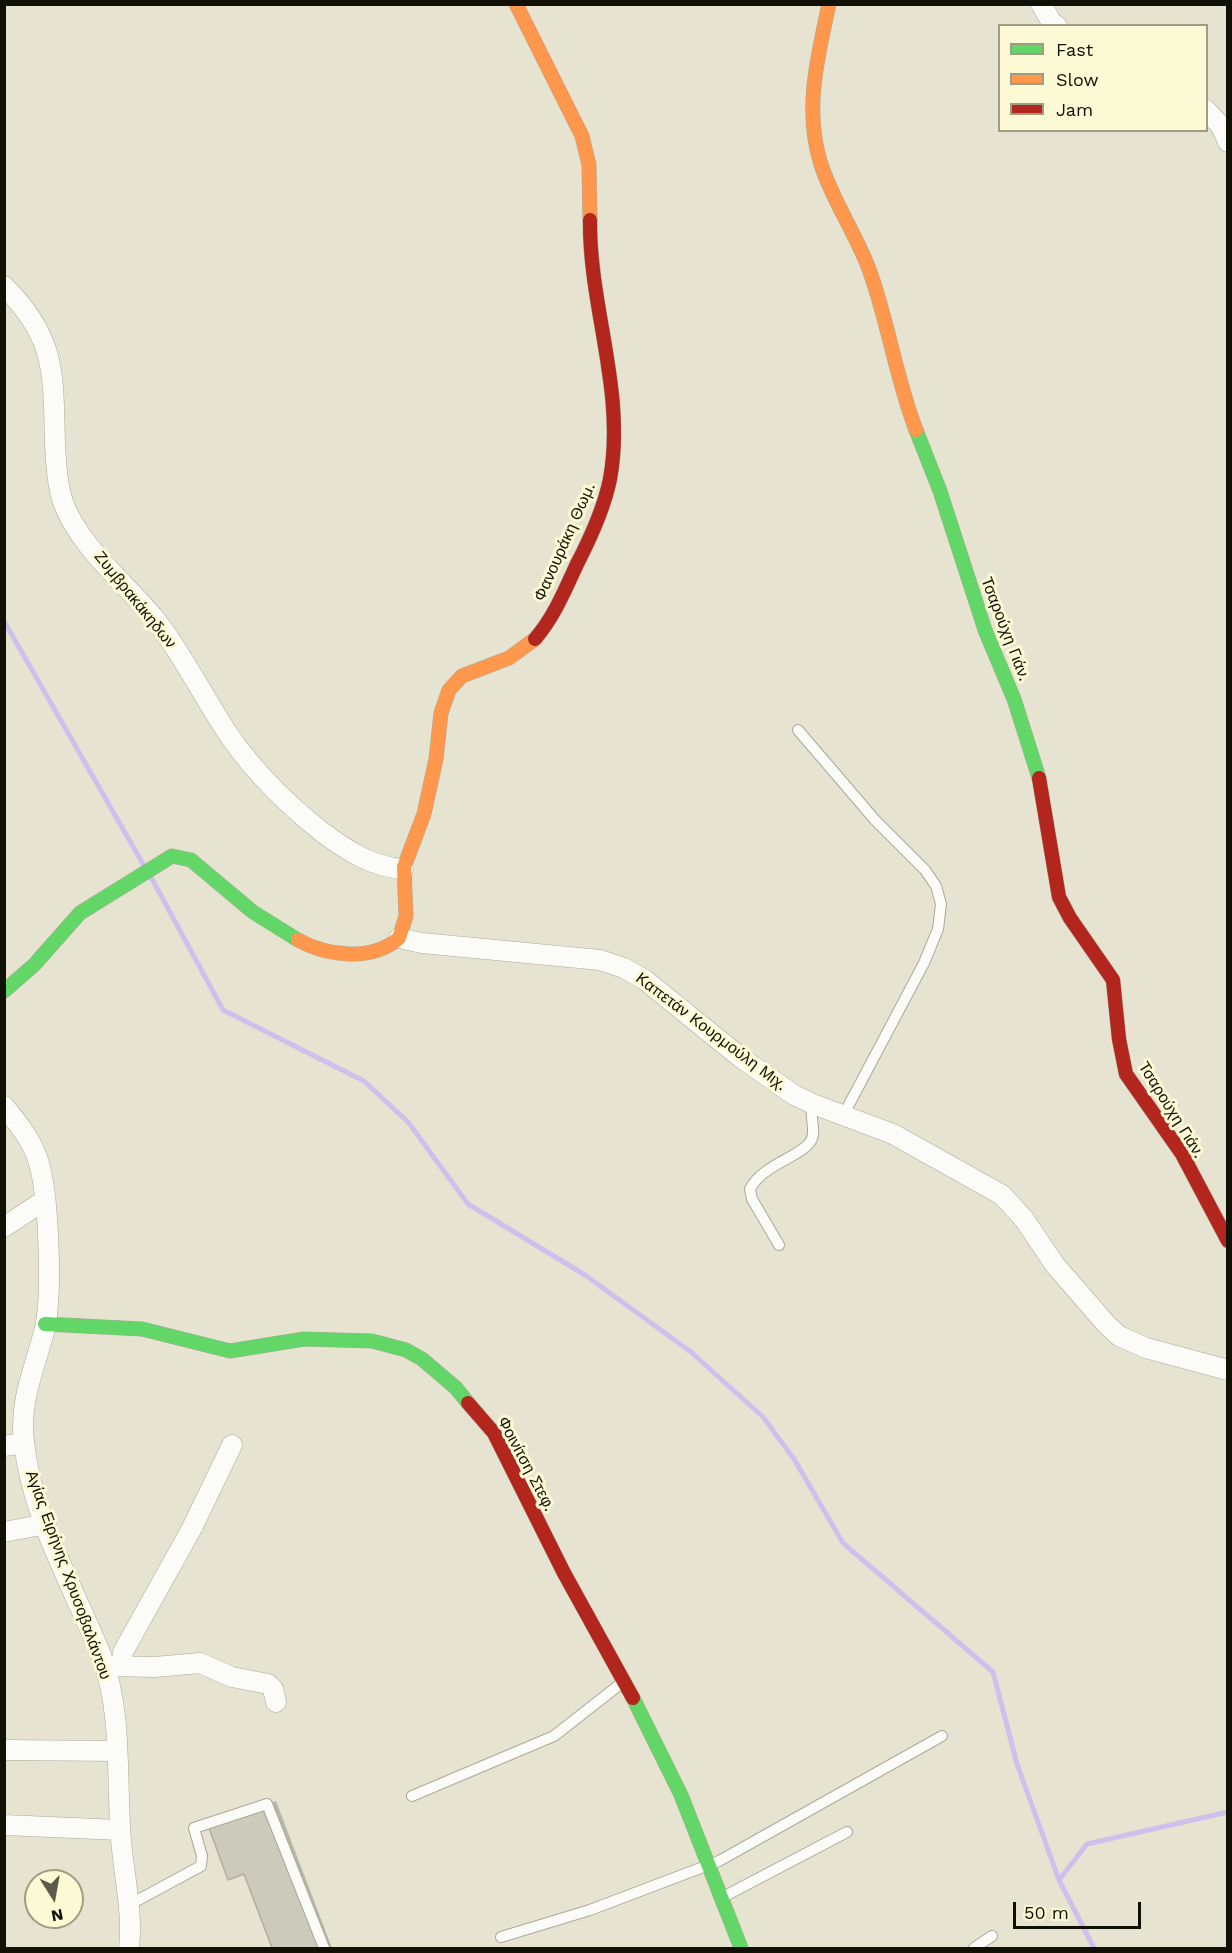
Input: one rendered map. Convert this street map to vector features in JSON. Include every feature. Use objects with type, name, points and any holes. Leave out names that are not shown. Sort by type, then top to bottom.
[{"type":"street","name":"Φανουράκη Θωμ.","points":[[399,938],[405,918],[403,869],[423,820],[436,756],[441,713],[449,688],[467,672],[518,654],[544,627],[600,511],[610,480],[613,460],[612,388],[591,260],[586,147],[577,122],[516,4]]},
{"type":"street","name":"Τσαρούχη Γιάν.","points":[[829,4],[813,81],[814,131],[820,162],[869,269],[905,401],[940,491],[985,630],[1014,699],[1043,792],[1052,867],[1059,897],[1070,918],[1113,980],[1119,1039],[1126,1074],[1182,1154],[1227,1241]]},
{"type":"street","points":[[1041,4],[1054,24]]},
{"type":"street","points":[[1208,112],[1221,126],[1227,142]]},
{"type":"street","name":"Ζυμβρακάκηδων","points":[[4,286],[35,323],[47,346],[55,393],[59,488],[74,525],[156,621],[232,740],[268,782],[310,822],[340,845],[377,864],[403,869]]},
{"type":"street","points":[[4,991],[34,965],[80,913],[165,858],[174,855],[187,858],[248,909],[282,931],[317,948],[340,953],[365,953],[384,948],[399,938]]},
{"type":"street","name":"Καπετάν Κουρμούλη Μιχ.","points":[[399,938],[422,943],[600,960],[624,968],[655,987],[770,1079],[813,1104],[844,1114],[907,1141],[1002,1195],[1024,1219],[1055,1265],[1107,1326],[1119,1336],[1146,1348],[1227,1371]]},
{"type":"street","name":"Αγίας Ειρήνης Χρυσοβαλάντου","points":[[4,1106],[21,1127],[35,1152],[45,1200],[48,1287],[45,1324],[25,1392],[14,1444],[30,1478],[68,1585],[113,1666],[120,1830],[129,1948]]},
{"type":"street","points":[[4,1227],[45,1200]]},
{"type":"street","name":"Φοινίτση Στεφ.","points":[[45,1324],[142,1329],[230,1351],[286,1341],[361,1340],[399,1347],[422,1359],[464,1396],[494,1433],[564,1573],[624,1681],[674,1779],[741,1948]]},
{"type":"street","points":[[113,1666],[192,1528],[232,1445]]},
{"type":"street","points":[[4,1532],[46,1524]]},
{"type":"street","points":[[113,1666],[200,1663],[232,1677],[268,1684],[273,1689],[276,1702]]},
{"type":"street","points":[[4,1750],[117,1751]]},
{"type":"street","points":[[4,1825],[120,1830]]},
{"type":"lane","points":[[798,730],[875,820],[925,870],[936,886],[941,904],[938,929],[924,963],[844,1114]]},
{"type":"lane","points":[[779,1245],[752,1199],[750,1189],[758,1178],[780,1161],[809,1144],[813,1134],[810,1113],[813,1104]]},
{"type":"lane","points":[[412,1796],[554,1736],[624,1681]]},
{"type":"lane","points":[[501,1937],[591,1910],[707,1866],[761,1839],[942,1736]]},
{"type":"lane","points":[[127,1906],[201,1866],[202,1856],[194,1828],[267,1804],[324,1948]]},
{"type":"lane","points":[[722,1898],[847,1832]]},
{"type":"lane","points":[[974,1948],[992,1936]]},
{"type":"building","points":[[266,1809],[320,1948],[272,1948],[244,1874],[228,1880],[209,1828]]},
{"type":"waterway","points":[[4,621],[143,864]]},
{"type":"waterway","points":[[151,877],[223,1010],[364,1081],[408,1122],[468,1204],[585,1275],[691,1352],[763,1417],[794,1459],[843,1543],[993,1672],[1017,1764],[1059,1880],[1094,1948]]},
{"type":"waterway","points":[[1059,1880],[1087,1844],[1228,1812]]},
{"type":"traffic: fast","points":[[916,430],[940,491],[985,630],[1014,699],[1039,778]]},
{"type":"traffic: fast","points":[[4,991],[34,965],[80,913],[172,856],[191,860],[253,912],[298,940]]},
{"type":"traffic: fast","points":[[45,1324],[142,1329],[230,1351],[304,1339],[372,1341],[406,1350],[422,1359],[456,1388],[468,1403]]},
{"type":"traffic: fast","points":[[633,1698],[681,1795],[741,1948]]},
{"type":"traffic: slow","points":[[516,4],[582,136],[589,165],[590,220]]},
{"type":"traffic: slow","points":[[829,4],[814,82],[815,141],[830,188],[869,269],[916,430]]},
{"type":"traffic: slow","points":[[298,940],[322,950],[349,954],[376,951],[399,938],[406,916],[404,867],[424,814],[436,759],[441,713],[449,690],[462,676],[509,658],[535,639]]},
{"type":"traffic: jam","points":[[535,639],[553,612],[587,544],[601,512],[610,479],[614,446],[613,414],[591,253],[590,220]]},
{"type":"traffic: jam","points":[[1039,778],[1059,897],[1070,918],[1113,980],[1119,1039],[1126,1074],[1182,1154],[1228,1241]]},
{"type":"traffic: jam","points":[[468,1403],[494,1433],[564,1573],[633,1698]]}]
